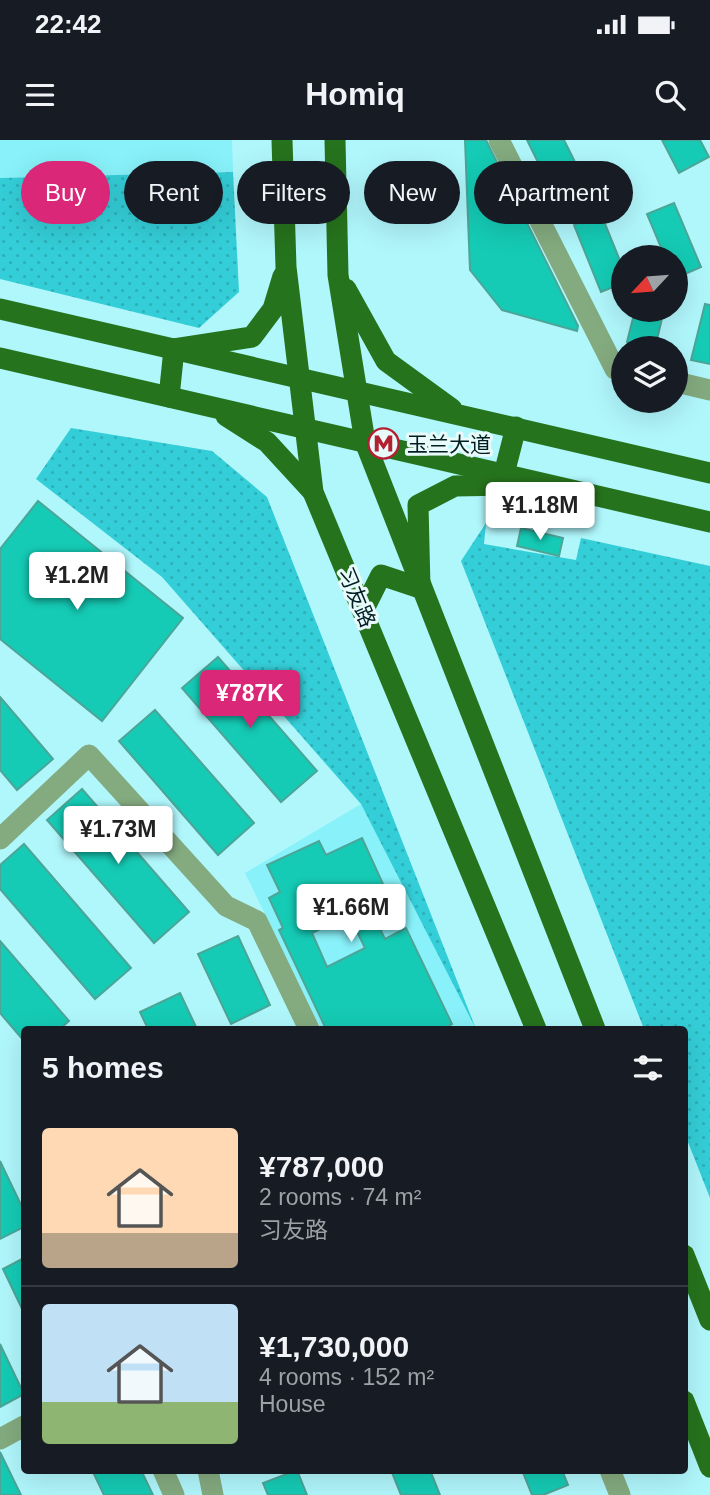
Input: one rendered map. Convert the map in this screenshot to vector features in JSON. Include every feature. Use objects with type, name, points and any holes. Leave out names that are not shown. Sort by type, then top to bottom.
[{"type":"main road","name":"习友路","points":[[282,140],[286,267],[313,492],[531,1026]]},
{"type":"main road","points":[[335,140],[338,275],[365,442],[594,1026]]},
{"type":"main road","points":[[174,349],[252,337],[273,309],[286,267]]},
{"type":"main road","points":[[338,275],[386,361],[459,414]]},
{"type":"main road","points":[[0,309],[710,472]]},
{"type":"main road","points":[[169,397],[174,349]]},
{"type":"main road","points":[[0,358],[710,522]]},
{"type":"main road","points":[[210,406],[267,442],[313,492]]},
{"type":"main road","points":[[504,474],[516,427]]},
{"type":"main road","points":[[420,588],[418,505],[455,486],[549,484]]},
{"type":"main road","points":[[363,611],[381,575],[420,588]]},
{"type":"main road","points":[[688,1265],[710,1320]]},
{"type":"main road","points":[[688,1411],[710,1466]]},
{"type":"street","points":[[499,140],[611,361]]},
{"type":"street","points":[[688,385],[710,390]]},
{"type":"street","points":[[0,839],[89,755],[226,906],[257,921],[308,1026]]},
{"type":"street","points":[[0,1439],[21,1428]]},
{"type":"street","points":[[165,1474],[174,1495]]},
{"type":"street","points":[[209,1474],[213,1495]]},
{"type":"street","points":[[612,1474],[620,1495]]},
{"type":"shaded area","points":[[0,140],[232,140],[233,172],[223,172],[223,161],[124,161],[124,175],[110,175],[110,161],[21,161],[21,177],[0,178]]},
{"type":"shaded area","points":[[223,172],[233,172],[239,292],[199,328],[0,279],[0,178],[21,177],[21,224],[110,224],[110,175],[124,175],[124,224],[223,224]]},
{"type":"shaded area","points":[[71,428],[212,451],[267,497],[475,1026],[361,804],[162,577],[36,479]]},
{"type":"shaded area","points":[[486,523],[484,544],[576,560],[581,538],[710,566],[710,1198],[688,1142],[688,1026],[643,1026],[461,561]]},
{"type":"shaded area","points":[[361,804],[475,1026],[320,1026],[245,873]]},
{"type":"building","points":[[465,140],[486,140],[496,161],[474,161],[474,224],[528,224],[578,326],[577,331],[502,310],[470,270]]},
{"type":"building","points":[[527,140],[564,140],[574,161],[537,161]]},
{"type":"building","points":[[662,140],[700,140],[709,157],[679,173]]},
{"type":"building","points":[[674,203],[701,267],[688,273],[688,245],[660,245],[647,214]]},
{"type":"building","points":[[605,224],[614,245],[611,245],[611,288],[601,292],[574,225]]},
{"type":"building","points":[[705,304],[710,305],[710,364],[691,360]]},
{"type":"building","points":[[632,322],[661,322],[658,336],[628,336]]},
{"type":"building","points":[[38,501],[183,618],[102,721],[0,639],[0,549]]},
{"type":"building","points":[[521,528],[563,538],[559,556],[517,546]]},
{"type":"building","points":[[218,657],[317,771],[281,802],[182,688]]},
{"type":"building","points":[[0,697],[53,759],[17,790],[0,770]]},
{"type":"building","points":[[155,710],[254,823],[218,855],[119,741]]},
{"type":"building","points":[[82,789],[189,912],[154,943],[47,820]]},
{"type":"building","points":[[362,838],[388,895],[368,904],[385,939],[406,928],[452,1024],[325,1026],[279,930],[283,928],[269,898],[280,892],[267,865],[319,841],[326,855]],"holes":[[[349,915],[365,948],[327,967],[312,933]]]},
{"type":"building","points":[[24,844],[131,968],[95,999],[0,889],[0,865]]},
{"type":"building","points":[[238,936],[270,1005],[231,1024],[198,954]]},
{"type":"building","points":[[0,941],[69,1021],[63,1026],[21,1026],[21,1038],[0,1013]]},
{"type":"building","points":[[180,993],[196,1026],[147,1026],[140,1012]]},
{"type":"building","points":[[0,1161],[21,1205],[21,1228],[0,1239]]},
{"type":"building","points":[[21,1260],[21,1307],[3,1269]]},
{"type":"building","points":[[0,1344],[21,1388],[21,1396],[0,1407]]},
{"type":"building","points":[[0,1452],[21,1495],[0,1495]]},
{"type":"building","points":[[94,1474],[143,1474],[153,1495],[104,1495]]},
{"type":"building","points":[[287,1474],[299,1474],[307,1495],[268,1495],[263,1483]]},
{"type":"building","points":[[393,1474],[432,1474],[440,1495],[401,1495]]},
{"type":"building","points":[[524,1474],[564,1474],[568,1485],[543,1495],[532,1495]]},
{"type":"place","name":"玉兰大道","points":[[384,444]]}]
